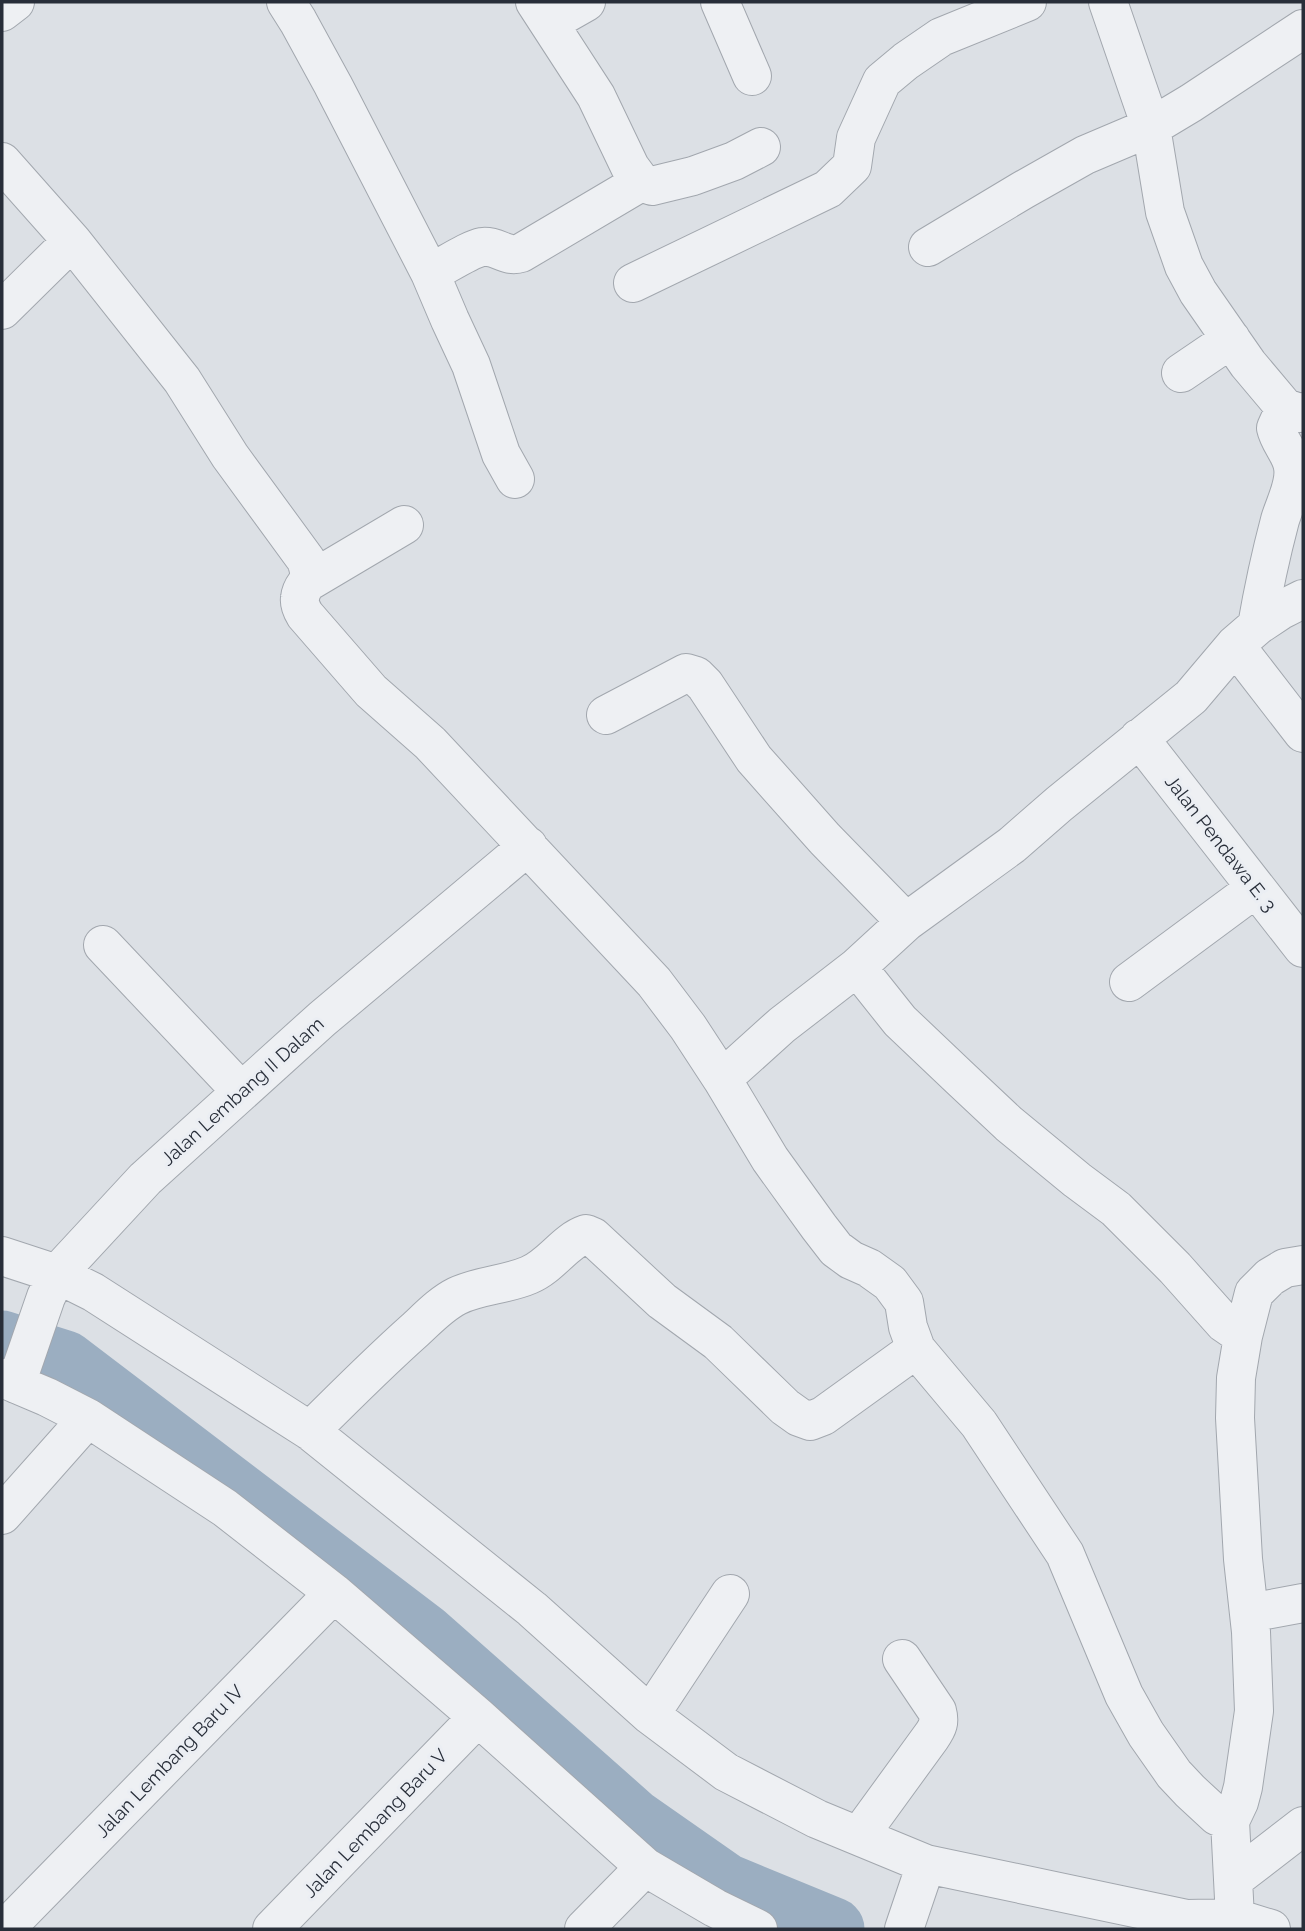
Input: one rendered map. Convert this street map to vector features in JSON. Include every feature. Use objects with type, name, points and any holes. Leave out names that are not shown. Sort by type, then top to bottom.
[{"type":"street","points":[[2,12],[15,2]]},
{"type":"street","points":[[286,2],[334,85],[430,273],[471,365],[501,454],[515,479]]},
{"type":"street","points":[[586,2],[542,12],[596,96],[630,167],[641,182],[652,186],[693,176],[761,147]]},
{"type":"street","points":[[720,2],[752,75]]},
{"type":"street","points":[[633,283],[828,189],[852,166],[856,138],[882,81],[941,37],[1027,2]]},
{"type":"street","points":[[1108,2],[1152,127],[1165,212],[1184,266],[1198,292],[1248,364],[1294,410],[1276,428],[1294,469],[1293,477],[1246,636],[1303,733]]},
{"type":"street","points":[[928,247],[1085,155],[1152,127],[1303,29]]},
{"type":"street","points":[[2,162],[72,241],[182,380],[230,456],[306,560],[310,573],[300,596],[304,615],[371,691],[430,743],[654,982],[688,1027],[770,1159],[835,1249],[890,1283],[904,1302],[908,1327],[916,1349],[979,1424],[1065,1554],[1124,1695],[1146,1734],[1174,1774],[1190,1791],[1217,1816],[1230,1821]]},
{"type":"street","points":[[430,273],[480,247],[489,247],[509,255],[521,253],[641,182]]},
{"type":"street","points":[[2,310],[72,241]]},
{"type":"street","points":[[1181,373],[1231,339]]},
{"type":"street","points":[[308,582],[404,525]]},
{"type":"street","points":[[722,1079],[782,1025],[857,967],[906,922],[1012,845],[1191,697],[1246,636],[1280,610],[1303,600]]},
{"type":"street","points":[[606,715],[686,673],[696,676],[705,685],[754,759],[825,839],[906,922]]},
{"type":"street","name":"Jalan Pendawa E. 3","points":[[1139,738],[1303,948]]},
{"type":"street","name":"Jalan Lembang II Dalam","points":[[14,1374],[52,1285],[145,1179],[322,1019],[528,846]]},
{"type":"street","points":[[1129,982],[1256,888]]},
{"type":"street","points":[[103,945],[241,1091]]},
{"type":"street","points":[[857,967],[900,1020],[960,1078],[1018,1132],[1116,1209],[1175,1268],[1224,1323],[1243,1336]]},
{"type":"street","points":[[310,1431],[387,1355],[442,1306],[472,1291],[530,1275],[554,1259],[575,1239],[586,1234],[593,1237],[662,1301],[718,1342],[785,1407],[799,1417],[810,1420],[823,1416],[916,1349]]},
{"type":"street","points":[[2,1256],[52,1285],[93,1292],[310,1431],[532,1609],[650,1715],[726,1772],[817,1819],[926,1864],[1187,1919],[1235,1918],[1271,1929]]},
{"type":"street","points":[[1235,1918],[1230,1821],[1243,1787],[1254,1711],[1235,1418],[1236,1378],[1254,1293],[1270,1277],[1285,1268],[1303,1265]]},
{"type":"street","points":[[14,1374],[47,1397],[88,1418],[225,1508],[334,1593],[478,1717],[645,1867],[715,1908],[758,1929]]},
{"type":"street","points":[[2,1515],[88,1418]]},
{"type":"street","name":"Jalan Lembang Baru IV","points":[[5,1929],[334,1593]]},
{"type":"street","points":[[650,1715],[730,1594]]},
{"type":"street","points":[[1249,1613],[1303,1603]]},
{"type":"street","points":[[859,1836],[931,1737],[940,1720],[937,1711],[902,1658]]},
{"type":"street","name":"Jalan Lembang Baru V","points":[[272,1929],[478,1717]]},
{"type":"street","points":[[1233,1880],[1303,1826]]},
{"type":"street","points":[[904,1929],[926,1864]]},
{"type":"street","points":[[584,1929],[645,1867]]},
{"type":"waterway","points":[[2,1342],[65,1362],[424,1635],[633,1820],[726,1885],[833,1929]]}]
